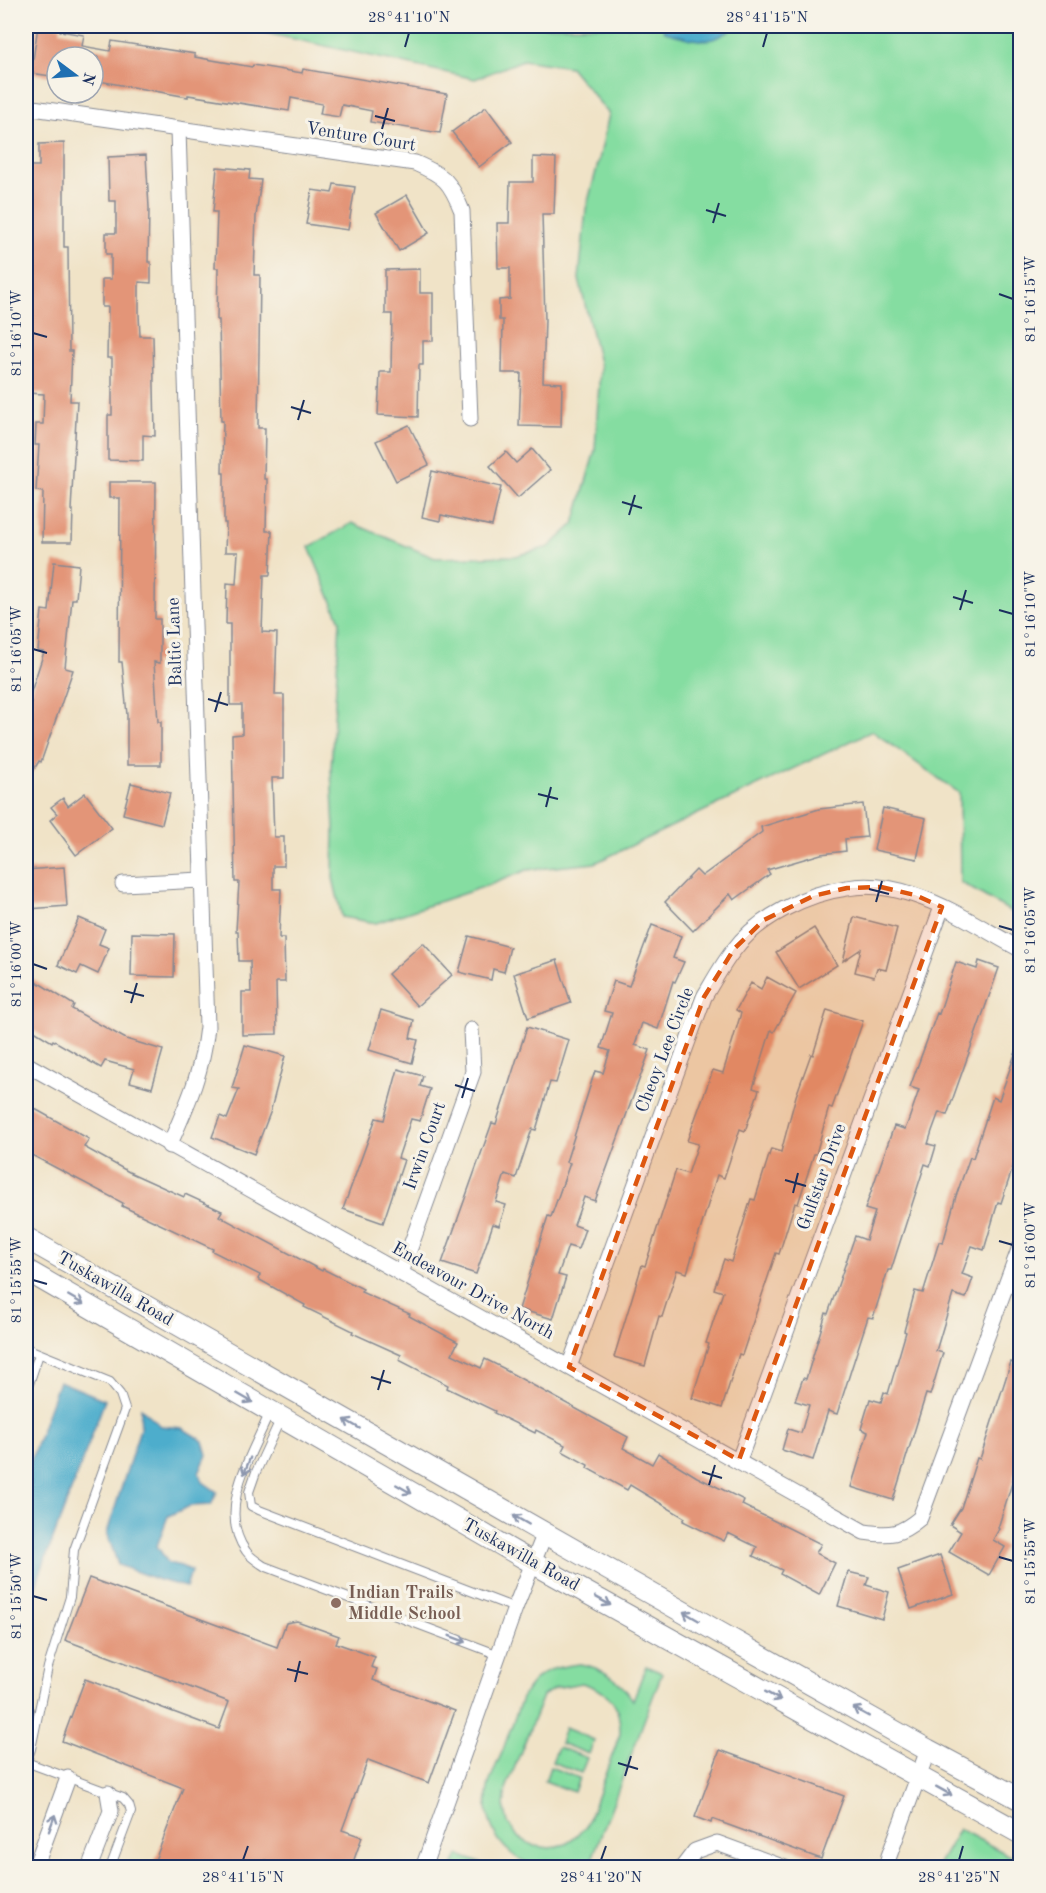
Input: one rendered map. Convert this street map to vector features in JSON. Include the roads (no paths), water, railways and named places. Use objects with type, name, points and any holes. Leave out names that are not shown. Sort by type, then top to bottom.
[{"type":"main road","name":"Tuskawilla Road","points":[[27,1244],[928,1750],[1020,1799]]},
{"type":"main road","name":"Tuskawilla Road","points":[[26,1270],[533,1563],[1020,1833]]},
{"type":"street","name":"Venture Court","points":[[26,107],[415,163],[433,171],[452,186],[462,211],[470,419]]},
{"type":"street","name":"Baltic Lane","points":[[170,1146],[196,1084],[207,1027],[178,130]]},
{"type":"street","points":[[123,884],[201,880]]},
{"type":"street","name":"Cheoy Lee Circle","points":[[569,1367],[704,997],[734,950],[764,920],[813,896],[847,888],[881,887],[915,895],[942,907],[1020,949]]},
{"type":"street","name":"Gulfstar Drive","points":[[739,1460],[942,907]]},
{"type":"street","name":"Irwin Court","points":[[401,1273],[473,1072],[471,1030]]},
{"type":"street","name":"Endeavour Drive North","points":[[26,1064],[739,1460],[864,1532],[884,1535],[906,1530],[920,1518],[1020,1247]]},
{"type":"street","points":[[423,1868],[515,1608],[545,1533]]},
{"type":"street","points":[[886,1868],[928,1750]]},
{"type":"street","points":[[36,1868],[69,1778]]},
{"type":"street","points":[[89,1868],[111,1811],[108,1793]]},
{"type":"street","points":[[682,1868],[696,1851],[717,1843],[784,1868]]},
{"type":"lane","points":[[26,1348],[110,1382],[120,1394],[125,1409],[74,1550],[70,1597],[48,1667],[31,1749],[26,1762],[123,1798],[131,1812],[110,1868]]},
{"type":"lane","points":[[26,1393],[39,1354]]},
{"type":"lane","points":[[275,1415],[249,1492],[251,1506],[515,1608]]},
{"type":"lane","points":[[275,1415],[248,1462],[234,1503],[235,1529],[246,1552],[264,1566],[499,1655]]},
{"type":"water","points":[[662,26],[736,26],[718,37],[702,40],[665,32]]},
{"type":"water","points":[[59,1381],[105,1400],[26,1611],[26,1474]]},
{"type":"water","points":[[141,1408],[161,1426],[182,1428],[203,1441],[207,1455],[199,1473],[203,1482],[217,1492],[211,1505],[190,1506],[168,1516],[157,1546],[168,1563],[191,1571],[186,1587],[118,1565],[107,1533],[140,1429]]},
{"type":"place","name":"Indian Trails Middle School","points":[[336,1603]]}]
